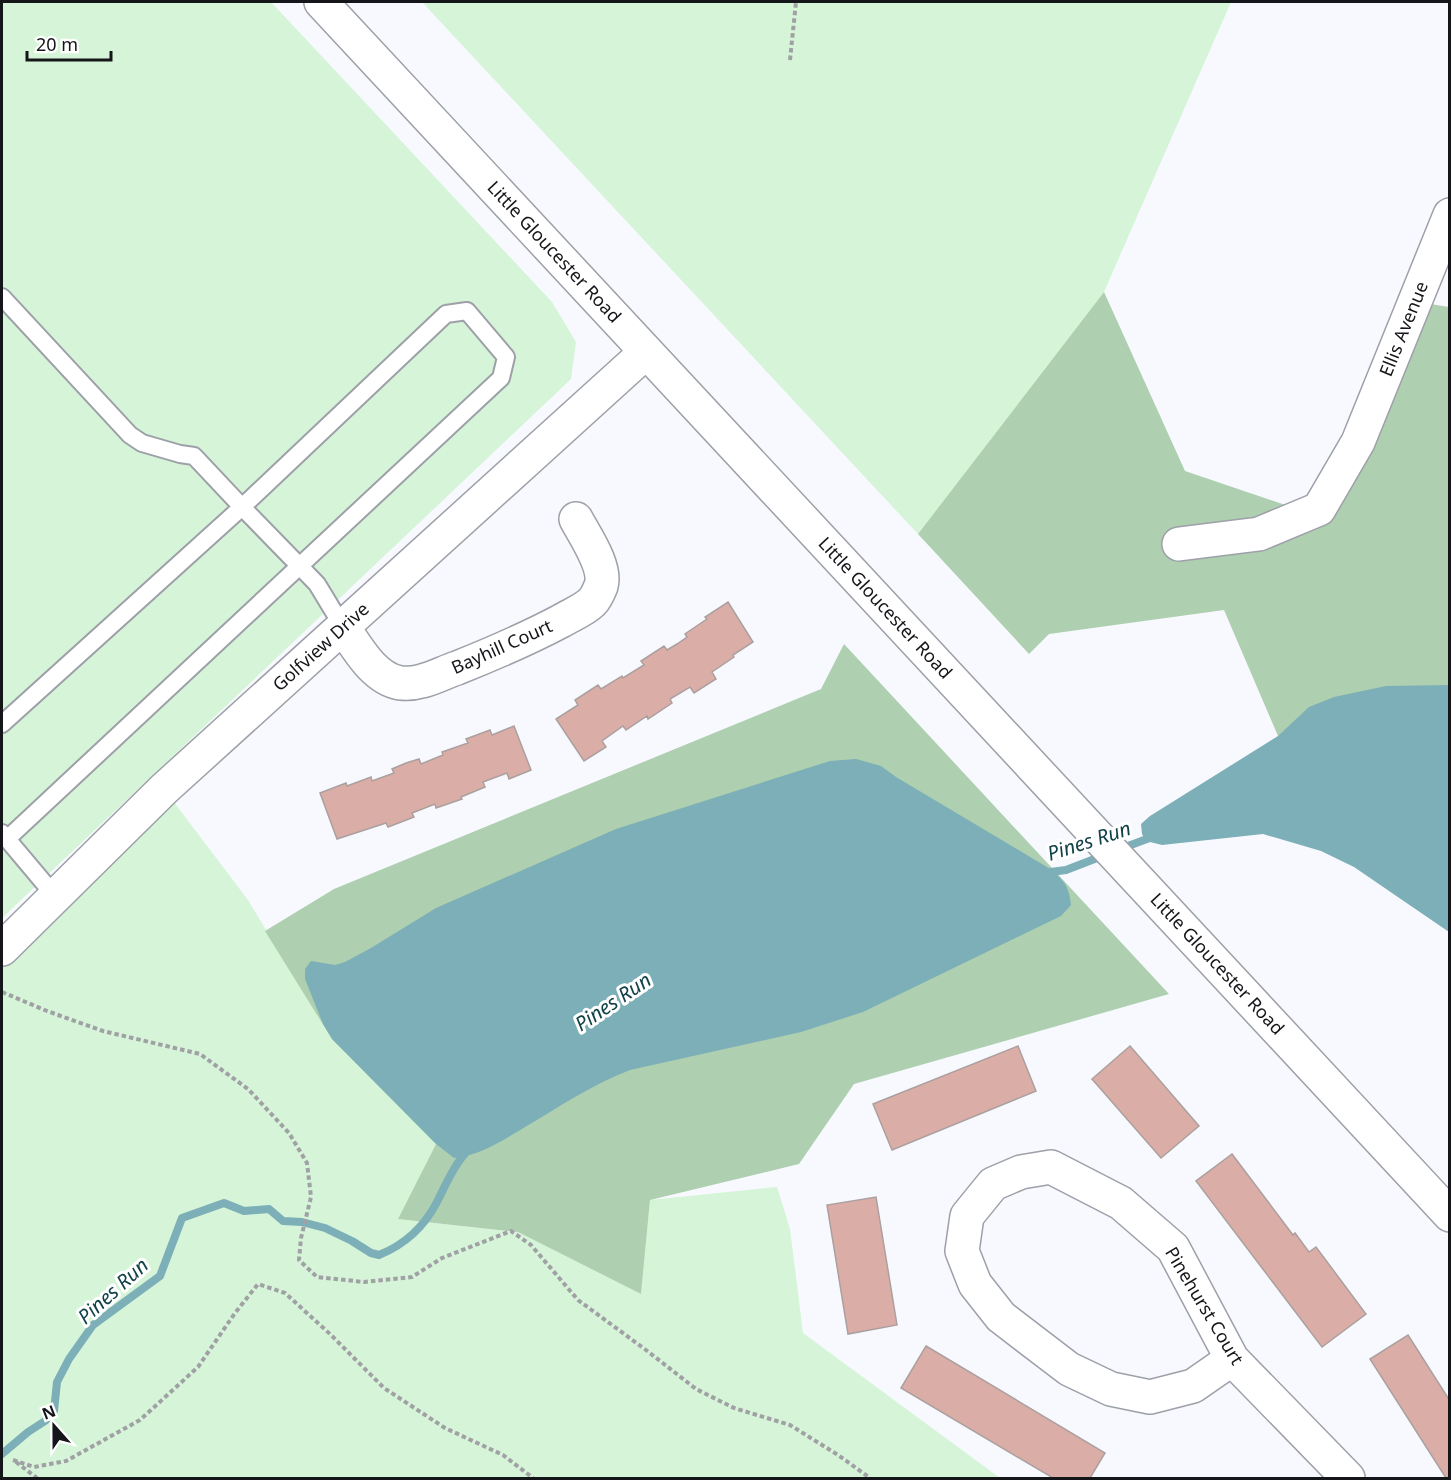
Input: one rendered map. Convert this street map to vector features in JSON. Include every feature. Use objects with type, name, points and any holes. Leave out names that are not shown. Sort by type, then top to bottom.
[{"type":"street","name":"Little Gloucester Road","points":[[321,2],[1449,1215]]},
{"type":"street","name":"Ellis Avenue","points":[[1179,544],[1259,534],[1319,508],[1358,442],[1449,215]]},
{"type":"street","name":"Golfview Drive","points":[[2,949],[164,789],[646,352]]},
{"type":"street","name":"Bayhill Court","points":[[343,627],[370,664],[384,677],[397,683],[408,684],[422,681],[492,654],[581,610],[592,602],[598,593],[602,584],[602,572],[576,519]]},
{"type":"street","name":"Pinehurst Court","points":[[1232,1359],[1193,1386],[1150,1397],[1111,1389],[1069,1369],[1001,1317],[975,1284],[962,1251],[967,1216],[993,1184],[1021,1172],[1052,1167],[1121,1203],[1173,1248],[1232,1359],[1348,1479]]},
{"type":"lane","points":[[2,297],[130,435],[142,443],[194,456],[317,584],[343,627]]},
{"type":"lane","points":[[2,724],[242,507],[446,314],[467,311],[506,357],[501,378],[4,836],[55,897]]},
{"type":"path","points":[[790,60],[796,2]]},
{"type":"path","points":[[2,992],[103,1031],[200,1054],[248,1089],[289,1133],[307,1162],[310,1197],[301,1238],[299,1260],[317,1277],[364,1282],[412,1277],[442,1258],[511,1231],[531,1245],[578,1300],[696,1389],[734,1407],[790,1425],[838,1455],[870,1479]]},
{"type":"path","points":[[37,1479],[13,1460],[34,1467],[66,1461],[140,1420],[198,1366],[258,1284],[285,1293],[384,1388],[445,1428],[503,1455],[534,1479]]},
{"type":"green space","points":[[2,2],[271,2],[552,302],[576,342],[571,379],[2,918]]},
{"type":"green space","points":[[422,2],[1231,2],[1104,292],[918,534]]},
{"type":"green space","points":[[1104,292],[1185,471],[1309,513],[1418,302],[1449,307],[1449,707],[1278,736],[1224,610],[1049,634],[1029,654],[918,534]]},
{"type":"green space","points":[[844,644],[1169,994],[854,1084],[799,1164],[650,1200],[641,1294],[518,1232],[398,1219],[436,1144],[332,1039],[265,931],[334,889],[821,689]]},
{"type":"green space","points":[[164,789],[248,900],[326,1029],[436,1144],[398,1219],[518,1232],[641,1294],[650,1200],[777,1187],[790,1229],[803,1333],[1000,1478],[2,1478],[2,939]]},
{"type":"water","points":[[1449,685],[1449,932],[1354,867],[1321,851],[1263,834],[1162,845],[1146,841],[1142,834],[1141,824],[1150,816],[1278,736],[1309,707],[1334,697],[1386,686]]},
{"type":"water","points":[[856,759],[881,766],[1047,867],[1064,883],[1069,892],[1071,905],[1061,916],[863,1012],[801,1032],[630,1070],[589,1089],[491,1147],[474,1154],[454,1158],[436,1144],[332,1039],[323,1024],[305,979],[305,969],[311,961],[335,965],[345,962],[436,908],[616,829],[830,761]]},
{"type":"building","points":[[728,602],[753,642],[712,672],[716,679],[694,693],[690,687],[670,699],[672,703],[648,719],[647,716],[626,730],[623,726],[602,741],[606,747],[584,761],[556,719],[578,705],[575,700],[598,685],[601,689],[622,676],[623,678],[644,665],[641,661],[664,646],[667,650],[677,644],[687,637],[685,634],[707,619],[705,617]]},
{"type":"building","points":[[514,726],[531,770],[509,779],[507,773],[483,782],[485,787],[461,797],[462,799],[436,808],[435,804],[412,813],[414,817],[388,827],[386,823],[337,839],[320,793],[371,777],[372,781],[394,773],[392,769],[406,763],[419,759],[421,764],[443,755],[442,752],[468,743],[466,739],[490,730],[492,735]]},
{"type":"building","points":[[1018,1046],[1036,1091],[892,1150],[873,1104]]},
{"type":"building","points":[[1130,1046],[1199,1126],[1161,1158],[1092,1079]]},
{"type":"building","points":[[1232,1154],[1293,1235],[1295,1233],[1309,1252],[1316,1247],[1366,1314],[1322,1347],[1196,1181]]},
{"type":"building","points":[[876,1197],[897,1325],[848,1334],[827,1205]]},
{"type":"building","points":[[1408,1335],[1450,1401],[1450,1478],[1446,1478],[1370,1359]]},
{"type":"building","points":[[926,1346],[1105,1453],[1090,1478],[1053,1478],[901,1388]]},
{"type":"waterway","name":"Pines Run","points":[[1120,849],[1155,836]]},
{"type":"waterway","name":"Pines Run","points":[[1043,873],[1066,870],[1105,855]]},
{"type":"waterway","name":"Pines Run","points":[[2,1454],[45,1421],[54,1411],[57,1382],[69,1359],[93,1325],[160,1276],[182,1218],[224,1203],[244,1211],[269,1209],[283,1221],[302,1222],[325,1228],[379,1255],[397,1246],[420,1227],[432,1211],[454,1168],[468,1150]]}]
